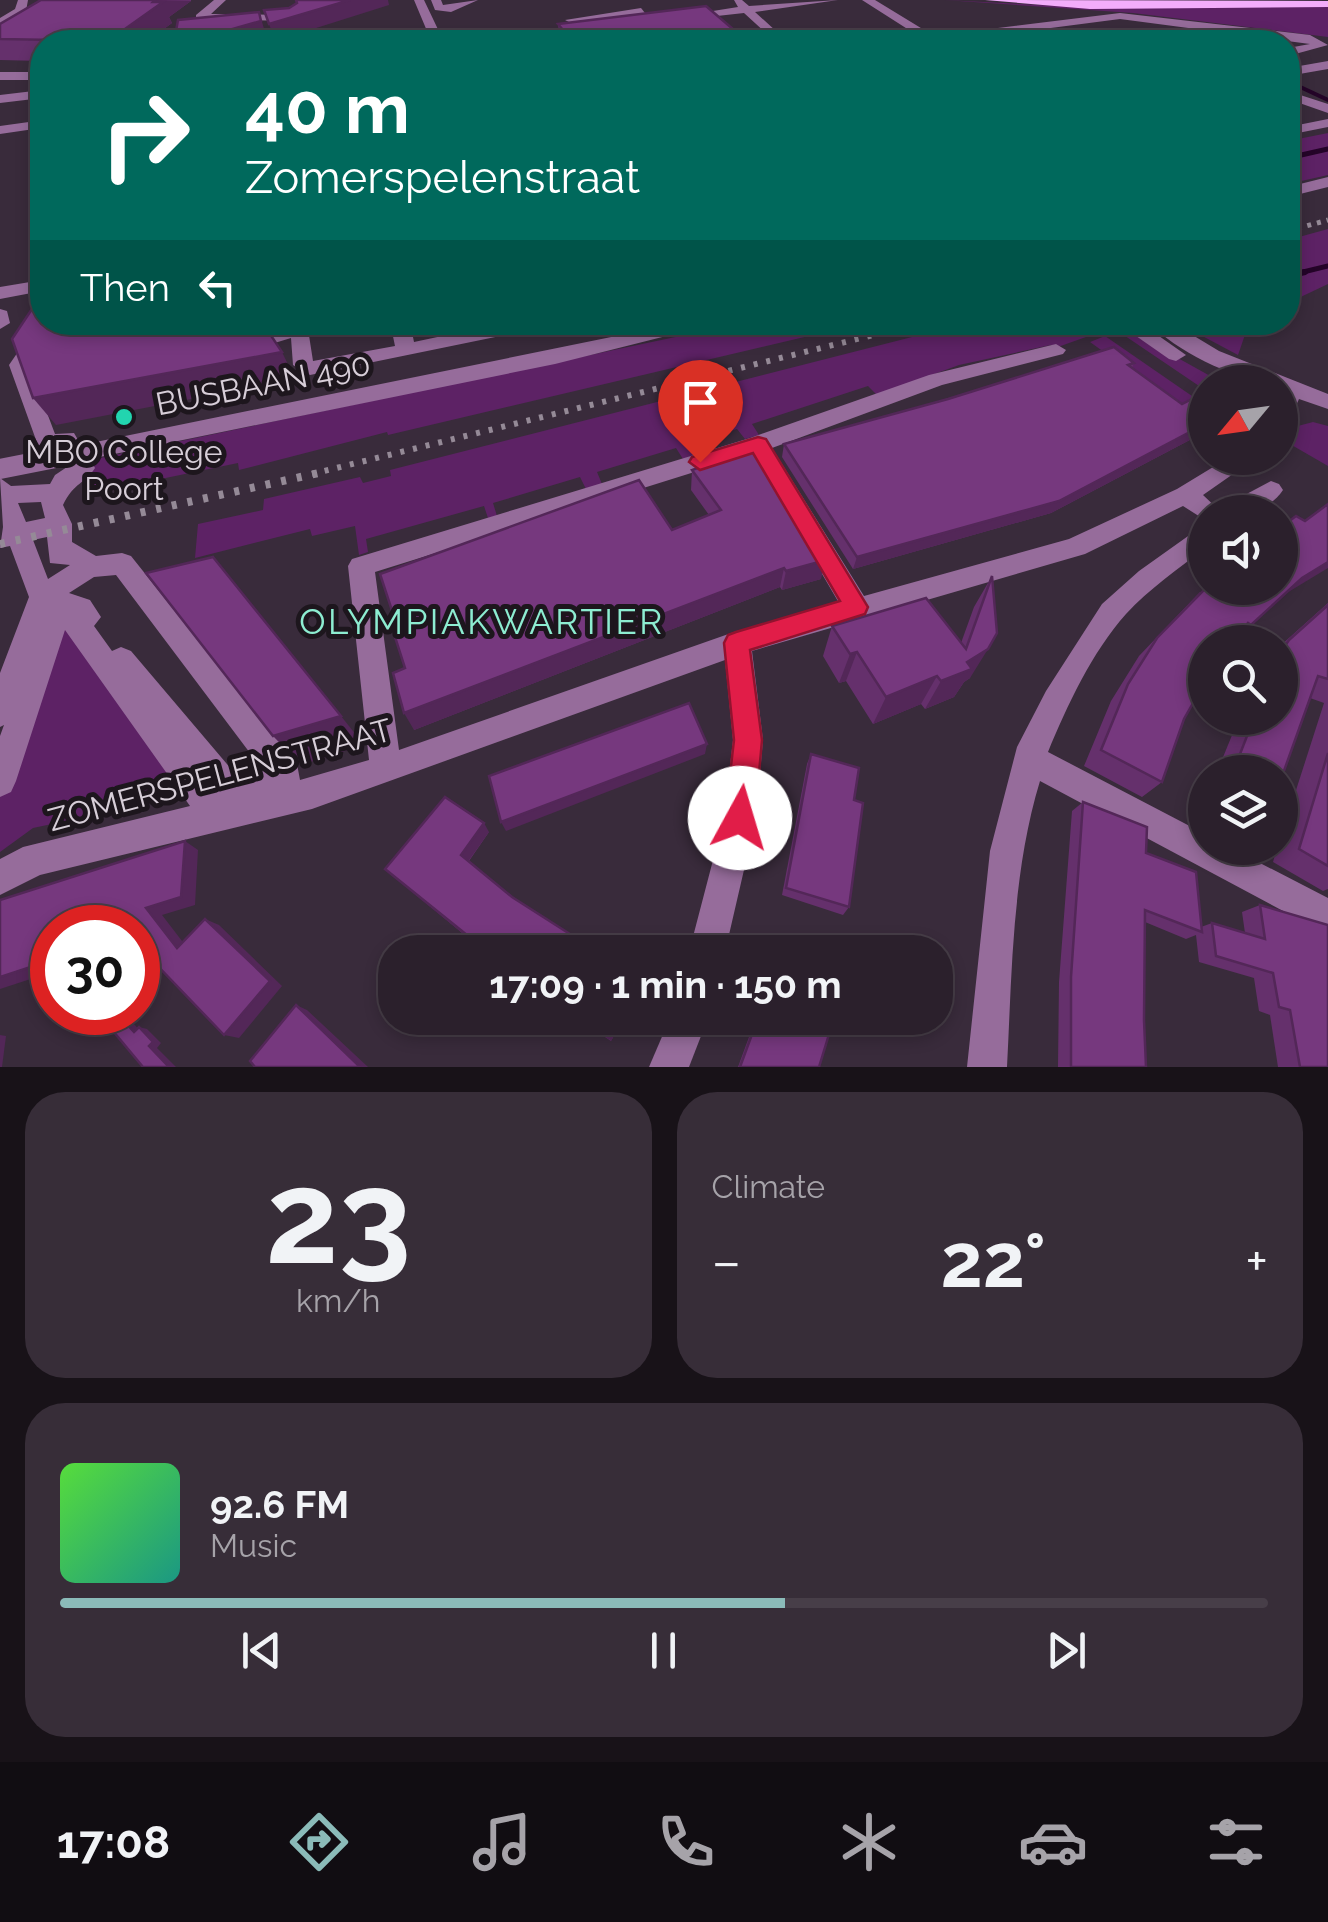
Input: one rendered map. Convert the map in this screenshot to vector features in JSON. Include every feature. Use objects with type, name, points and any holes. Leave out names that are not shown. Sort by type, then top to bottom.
[{"type":"main road","points":[[990,0],[1090,6],[1328,4]]},
{"type":"street","points":[[0,24],[20,11],[24,0]]},
{"type":"street","points":[[221,0],[200,17],[294,18]]},
{"type":"street","points":[[253,18],[273,0]]},
{"type":"street","points":[[432,30],[420,3],[437,2],[446,10],[473,0]]},
{"type":"street","points":[[604,0],[616,14]]},
{"type":"street","points":[[629,0],[645,16]]},
{"type":"street","points":[[665,18],[734,5],[834,0]]},
{"type":"street","points":[[868,0],[916,30]]},
{"type":"street","points":[[734,5],[757,30]]},
{"type":"street","points":[[734,5],[766,30]]},
{"type":"street","points":[[0,34],[39,10]]},
{"type":"street","points":[[555,30],[551,24],[555,22],[616,14],[645,16]]},
{"type":"street","points":[[567,30],[645,16]]},
{"type":"street","points":[[1011,30],[1131,17],[1237,30]]},
{"type":"street","points":[[1002,19],[1018,29]]},
{"type":"street","points":[[1300,38],[1322,44],[1300,49]]},
{"type":"street","points":[[1300,70],[1328,65]]},
{"type":"street","points":[[0,76],[30,78]]},
{"type":"street","points":[[0,88],[30,82]]},
{"type":"street","points":[[0,100],[30,96]]},
{"type":"street","points":[[1300,97],[1326,101]]},
{"type":"street","points":[[1300,128],[1328,123]]},
{"type":"street","points":[[0,130],[30,126]]},
{"type":"street","points":[[1300,189],[1328,182]]},
{"type":"street","points":[[0,291],[30,286]]},
{"type":"street","points":[[0,315],[0,323]]},
{"type":"street","points":[[0,364],[30,321]]},
{"type":"street","points":[[0,781],[54,623],[70,615],[198,793],[286,774],[122,563],[106,568],[90,566],[73,552],[59,556],[60,524],[51,505],[63,482],[83,468],[66,439],[48,446],[19,365],[39,335]]},
{"type":"street","points":[[268,339],[285,335]]},
{"type":"street","points":[[298,335],[294,362],[316,368],[477,335]]},
{"type":"street","points":[[403,335],[406,350]]},
{"type":"street","name":"BUSBAAN 490","points":[[0,469],[656,335]]},
{"type":"street","points":[[1148,335],[1200,365]]},
{"type":"street","points":[[1178,335],[1227,365]]},
{"type":"street","points":[[386,770],[361,566],[758,444],[936,380],[1056,350]]},
{"type":"street","points":[[1298,399],[1328,402]]},
{"type":"street","points":[[1298,405],[1328,420]]},
{"type":"street","points":[[758,444],[856,607]]},
{"type":"street","name":"ZOMERSPELENSTRAAT","points":[[1207,495],[1228,475]]},
{"type":"street","points":[[1263,495],[1271,490]]},
{"type":"street","points":[[57,492],[2,491],[9,536],[42,597],[80,608],[224,788],[248,809]]},
{"type":"street","name":"ZOMERSPELENSTRAAT","points":[[0,878],[36,860],[248,809],[386,770],[736,643],[1076,547],[1188,507]]},
{"type":"street","points":[[9,536],[60,524]]},
{"type":"street","points":[[987,1067],[1002,870],[1010,822],[1028,758],[1063,684],[1115,608],[1188,548]]},
{"type":"street","points":[[0,713],[12,647],[42,597],[90,566]]},
{"type":"street","points":[[711,935],[740,818],[748,740],[736,643]]},
{"type":"street","points":[[1028,758],[1328,918]]},
{"type":"street","points":[[669,1067],[682,1035]]},
{"type":"shaded area","points":[[944,0],[1083,7],[1328,6],[1328,37],[1300,34],[1300,30]]},
{"type":"shaded area","points":[[1328,133],[1328,175],[1300,181],[1300,139]]},
{"type":"shaded area","points":[[1328,229],[1328,284],[1300,297],[1300,237]]},
{"type":"shaded area","points":[[685,335],[813,335],[388,435],[387,432],[239,470],[238,463],[98,492],[81,462]]},
{"type":"shaded area","points":[[920,335],[1092,335],[1055,348],[1051,345],[959,365],[877,395],[868,386],[752,424],[759,435],[745,439],[737,429],[692,443],[698,454],[683,459],[676,448],[597,472],[602,484],[586,489],[580,477],[493,503],[497,516],[488,518],[484,506],[366,539],[368,552],[359,555],[355,526],[312,536],[310,529],[195,558],[198,524],[263,510],[264,499],[360,477],[363,483],[391,476],[390,470]]},
{"type":"shaded area","points":[[1124,335],[1137,335],[1190,365],[1188,378]]},
{"type":"shaded area","points":[[1200,335],[1245,335],[1238,355]]},
{"type":"shaded area","points":[[1105,336],[1188,393],[1188,412],[1090,342]]},
{"type":"shaded area","points":[[1313,422],[1328,426],[1328,466],[1298,449],[1298,426]]},
{"type":"shaded area","points":[[70,615],[198,793],[33,828],[0,852],[0,781]]},
{"type":"building","points":[[41,0],[163,2],[124,30],[30,30],[30,40],[0,39],[0,24]]},
{"type":"building","points":[[296,0],[350,0],[269,24],[264,10],[289,8]]},
{"type":"building","points":[[706,6],[734,30],[563,30],[558,24]]},
{"type":"building","points":[[259,12],[261,21],[229,30],[176,30],[178,20]]},
{"type":"building","points":[[30,312],[30,335],[271,335],[282,352],[33,398],[12,339]]},
{"type":"building","points":[[1114,347],[1134,363],[1128,365],[1182,404],[1188,401],[1188,433],[1059,501],[857,557],[784,444],[948,399]]},
{"type":"building","points":[[756,443],[826,560],[786,571],[784,568],[404,713],[393,673],[405,668],[395,637],[400,635],[380,574],[639,480],[672,530],[721,510],[692,470],[724,458],[721,453]]},
{"type":"building","points":[[1328,504],[1328,562],[1298,582],[1298,517],[1305,521]]},
{"type":"building","points":[[213,557],[341,716],[273,736],[146,573]]},
{"type":"building","points":[[992,576],[997,633],[988,649],[967,662],[972,669],[941,681],[937,676],[886,697],[857,652],[850,654],[832,626],[926,598],[966,649]]},
{"type":"building","points":[[1189,605],[1273,605],[1251,625],[1188,625],[1188,712],[1162,782],[1101,750],[1128,684],[1157,638]]},
{"type":"building","points":[[1328,605],[1328,679],[1318,676],[1298,732],[1298,632]]},
{"type":"building","points":[[689,703],[707,744],[501,822],[489,776]]},
{"type":"building","points":[[1247,735],[1297,735],[1290,755],[1240,755]]},
{"type":"building","points":[[1328,753],[1328,866],[1299,849]]},
{"type":"building","points":[[811,754],[859,768],[854,800],[863,803],[849,907],[786,888]]},
{"type":"building","points":[[445,797],[484,823],[461,855],[512,897],[571,935],[467,935],[385,869]]},
{"type":"building","points":[[1083,802],[1147,827],[1146,853],[1196,872],[1202,932],[1145,910],[1146,1067],[1071,1067],[1071,977]]},
{"type":"building","points":[[185,841],[181,897],[156,905],[30,905],[30,967],[0,977],[0,900]]},
{"type":"building","points":[[1260,905],[1328,925],[1328,1067],[1300,1067],[1290,1010],[1279,1007],[1273,973],[1216,956],[1212,923],[1265,939]]},
{"type":"building","points":[[205,919],[270,981],[224,1035],[160,968],[160,926],[177,948]]},
{"type":"building","points":[[296,1005],[360,1067],[255,1067],[250,1061]]},
{"type":"building","points":[[116,1035],[146,1035],[153,1042],[149,1046],[169,1067],[143,1067]]},
{"type":"building","points":[[752,1035],[829,1035],[819,1067],[740,1067]]},
{"type":"waterway","points":[[1300,87],[1328,100]]},
{"type":"waterway","points":[[1300,155],[1328,149]]},
{"type":"waterway","points":[[1300,273],[1328,266]]},
{"type":"waterway","points":[[1300,273],[1305,272]]},
{"type":"railway","points":[[1300,228],[1328,220]]},
{"type":"railway","points":[[312,474],[873,335]]},
{"type":"railway","points":[[0,544],[323,472]]},
{"type":"place","name":"MBO College Poort","points":[[124,417]]},
{"type":"district","name":"OLYMPIAKWARTIER","points":[[482,622]]},
{"type":"route","points":[[700,462],[758,444],[856,607],[736,643],[748,740],[740,818]]}]
